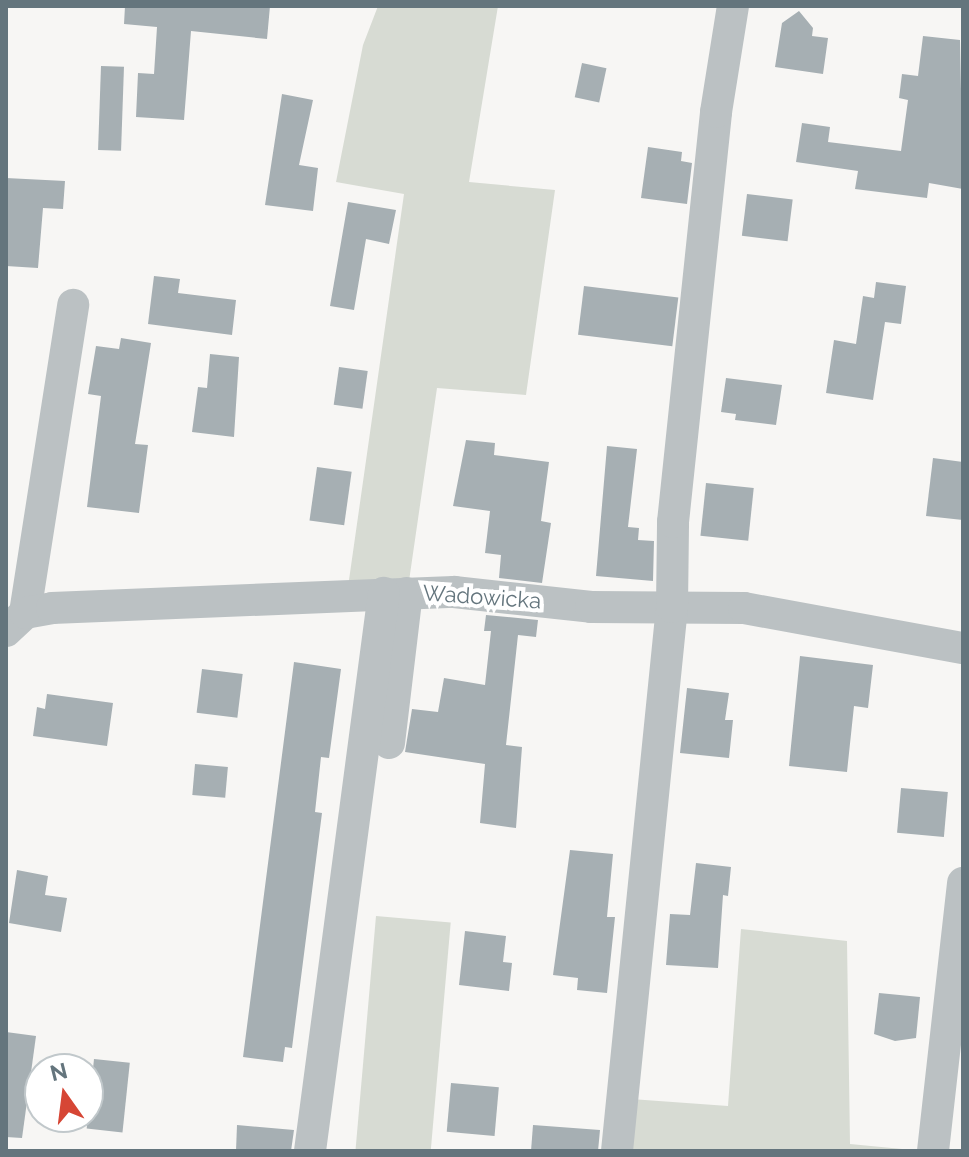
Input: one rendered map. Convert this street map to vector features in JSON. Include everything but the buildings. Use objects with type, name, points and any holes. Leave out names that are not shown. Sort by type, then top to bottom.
[{"type":"street","points":[[617,1151],[672,607],[673,522],[716,112],[733,6]]},
{"type":"street","points":[[16,622],[73,305]]},
{"type":"street","points":[[389,743],[396,593]]},
{"type":"street","points":[[310,1151],[396,593]]},
{"type":"street","name":"Wadowicka","points":[[16,622],[157,601],[480,593],[591,607],[777,612],[963,648]]},
{"type":"street","points":[[933,1151],[963,883]]},
{"type":"shaded area","points":[[378,6],[498,6],[469,182],[555,190],[526,395],[437,388],[408,588],[348,587],[404,194],[336,182],[363,45]]},
{"type":"shaded area","points":[[376,916],[451,923],[431,1151],[355,1151]]},
{"type":"shaded area","points":[[741,929],[847,941],[850,1144],[923,1151],[625,1151],[631,1099],[728,1106]]}]
